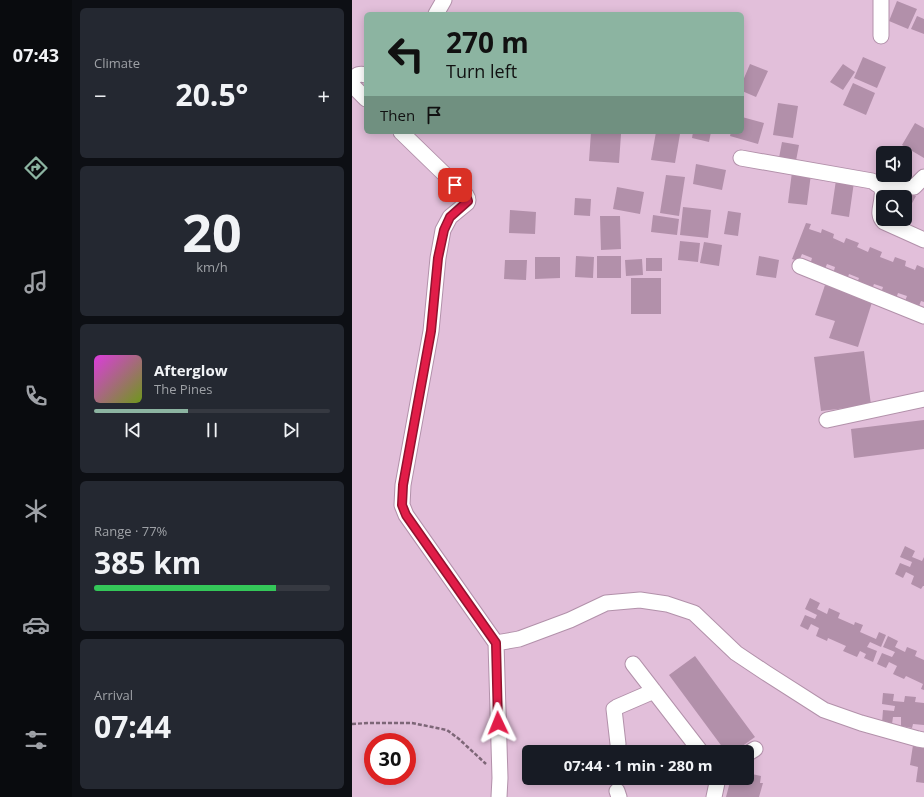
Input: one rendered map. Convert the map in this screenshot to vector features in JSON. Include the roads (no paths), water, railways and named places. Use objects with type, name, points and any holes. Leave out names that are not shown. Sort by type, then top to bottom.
[{"type":"street","points":[[437,12],[444,0]]},
{"type":"street","points":[[881,0],[881,36]]},
{"type":"street","points":[[352,79],[357,74],[364,74]]},
{"type":"street","points":[[352,85],[364,96]]},
{"type":"street","points":[[403,134],[466,195],[468,201],[450,217],[444,230],[438,258],[431,331],[403,485],[402,505],[406,515],[496,643],[500,778],[499,797]]},
{"type":"street","points":[[741,158],[872,181],[881,186],[914,187],[924,177]]},
{"type":"street","points":[[881,186],[883,195],[879,214],[880,218],[884,222],[924,240]]},
{"type":"street","points":[[800,266],[924,316]]},
{"type":"street","points":[[827,420],[924,399]]},
{"type":"street","points":[[496,643],[519,638],[570,620],[606,603],[640,600],[667,604],[694,613],[736,653],[824,710],[861,723],[924,740]]},
{"type":"street","points":[[633,664],[696,745]]},
{"type":"street","points":[[618,744],[614,709],[654,692]]},
{"type":"street","points":[[714,797],[717,785]]}]
